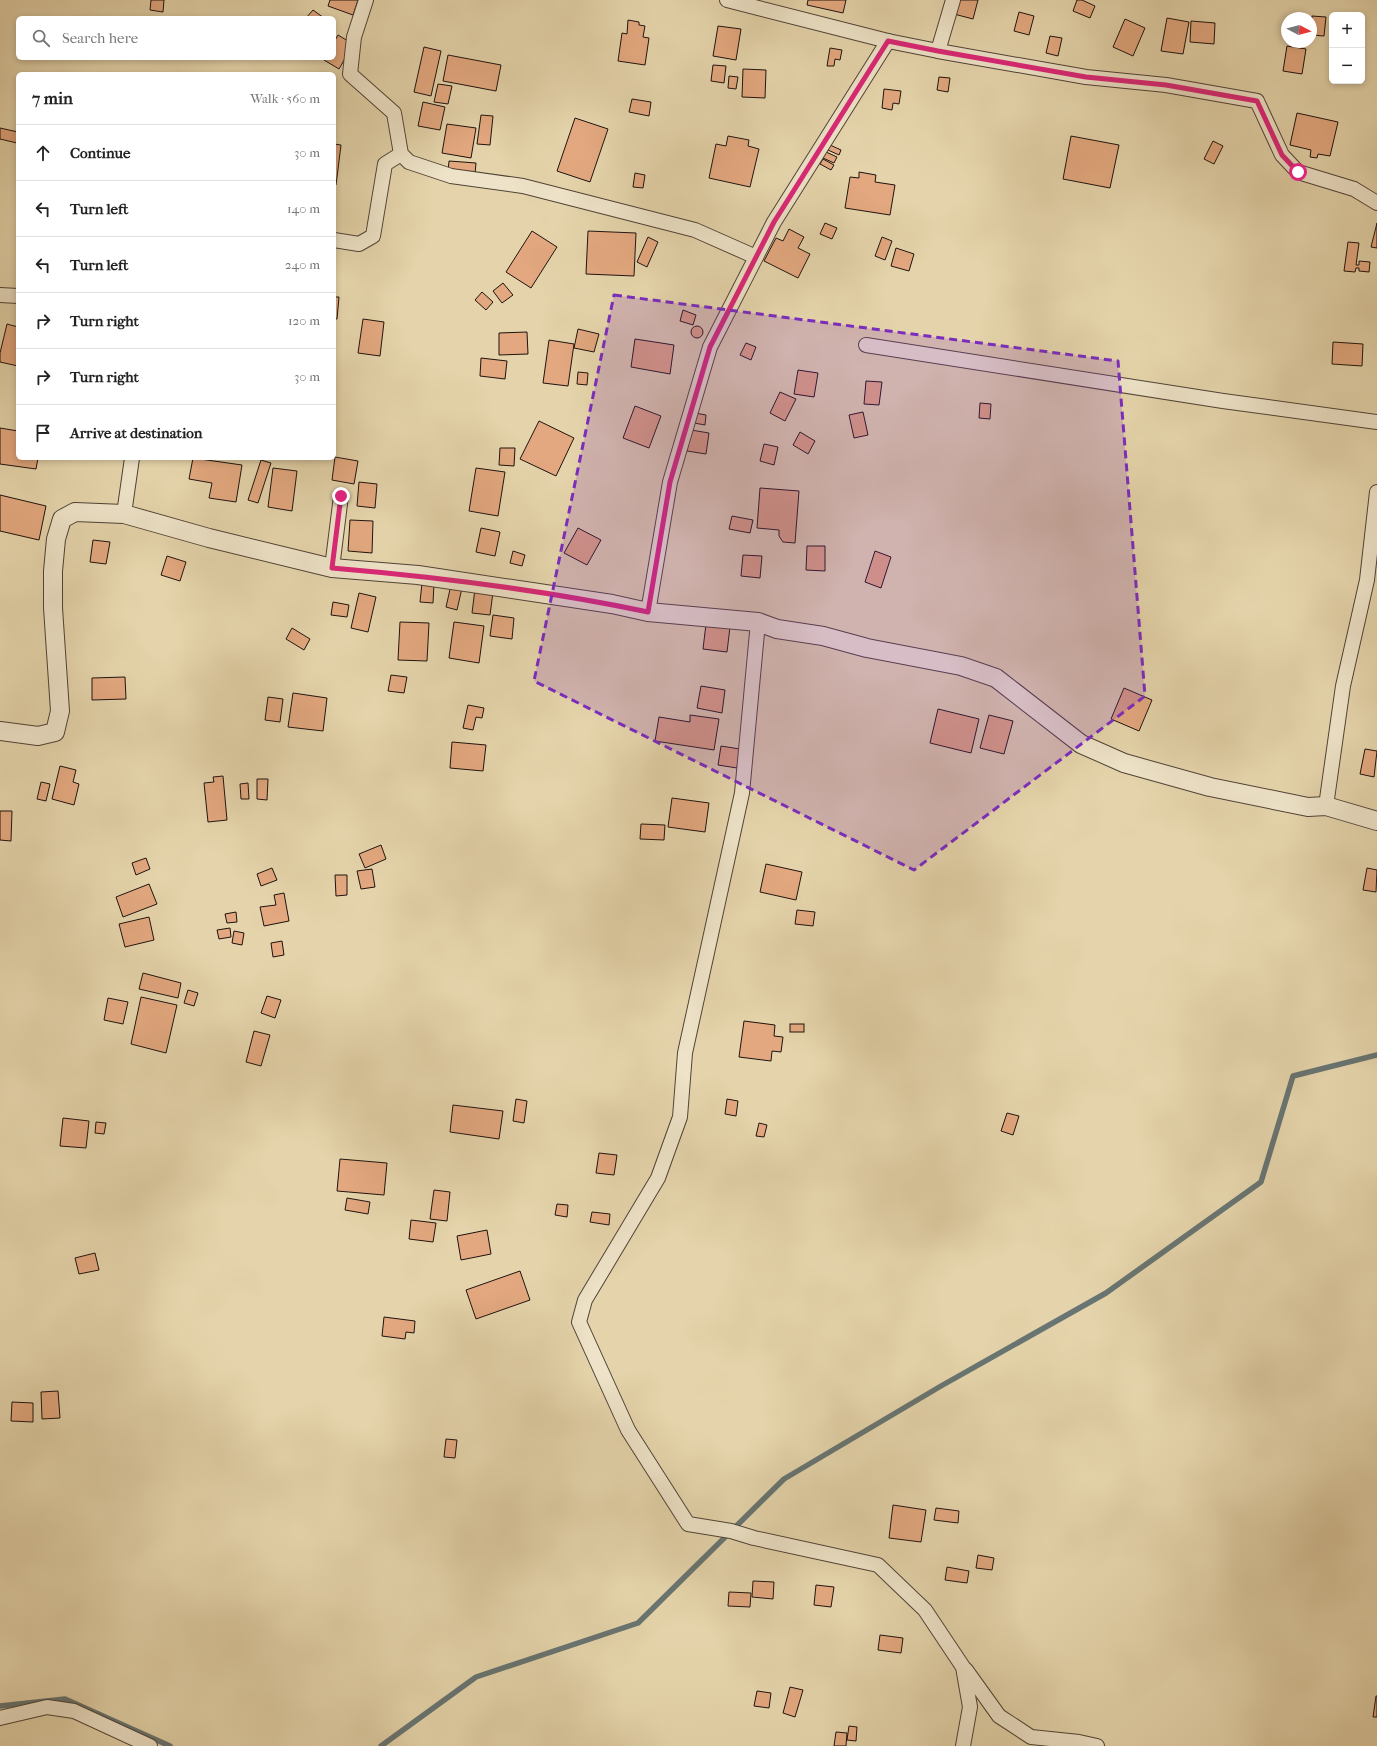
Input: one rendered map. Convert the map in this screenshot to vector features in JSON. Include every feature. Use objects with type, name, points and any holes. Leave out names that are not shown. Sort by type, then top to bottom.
[{"type":"street","points":[[366,0],[354,37],[350,74],[394,113],[401,154],[409,162],[451,176],[523,186],[695,230],[756,256]]},
{"type":"street","points":[[727,0],[761,4],[888,41],[938,51],[1086,77],[1166,85],[1257,101],[1282,155],[1298,172],[1354,189],[1377,203]]},
{"type":"street","points":[[938,51],[953,0]]},
{"type":"street","points":[[648,612],[670,482],[710,347],[774,222],[888,41]]},
{"type":"street","points":[[336,240],[359,244],[373,236],[385,164],[401,154]]},
{"type":"street","points":[[0,296],[16,296]]},
{"type":"street","points":[[866,345],[1223,401],[1377,422]]},
{"type":"street","points":[[124,514],[132,460]]},
{"type":"street","points":[[1326,806],[1343,686],[1372,582],[1377,492]]},
{"type":"street","points":[[332,568],[341,496]]},
{"type":"street","points":[[0,731],[38,736],[55,732],[60,712],[53,608],[53,571],[56,539],[62,519],[75,512],[124,514],[209,538],[332,568],[418,575],[612,604],[648,612],[758,622],[777,629],[823,636],[867,648],[962,666],[996,678],[1081,744],[1124,764],[1210,787],[1279,803],[1308,808],[1326,806],[1377,821]]},
{"type":"street","points":[[758,622],[742,793],[685,1053],[680,1117],[658,1178],[585,1300],[579,1322],[628,1430],[688,1524],[731,1531],[754,1538],[878,1565],[925,1610],[963,1667],[1000,1716],[1031,1737],[1079,1742],[1097,1746]]},
{"type":"street","points":[[963,1667],[970,1707],[963,1746]]},
{"type":"street","points":[[0,1718],[47,1707],[74,1711],[150,1746]]},
{"type":"highlighted area","points":[[614,295],[1118,361],[1145,696],[914,870],[534,681]]},
{"type":"building","points":[[151,0],[164,0],[163,12],[150,10]]},
{"type":"building","points":[[330,0],[358,0],[353,15],[328,6]]},
{"type":"building","points":[[808,0],[846,0],[843,13],[807,5]]},
{"type":"building","points":[[958,0],[978,0],[973,19],[954,14]]},
{"type":"building","points":[[1077,0],[1082,0],[1095,6],[1090,18],[1073,11]]},
{"type":"building","points":[[313,10],[321,16],[308,16]]},
{"type":"building","points":[[1019,12],[1034,16],[1029,35],[1014,31]]},
{"type":"building","points":[[1317,16],[1326,17],[1324,36],[1317,35]]},
{"type":"building","points":[[1167,18],[1189,22],[1183,54],[1161,51]]},
{"type":"building","points":[[1125,19],[1145,28],[1133,56],[1113,47]]},
{"type":"building","points":[[628,20],[639,22],[639,25],[645,26],[643,37],[649,38],[645,65],[618,61],[622,33],[627,34]]},
{"type":"building","points":[[1191,21],[1215,23],[1214,44],[1190,42]]},
{"type":"building","points":[[718,26],[741,29],[736,60],[713,56]]},
{"type":"building","points":[[338,35],[353,44],[339,69],[324,60],[336,60],[336,38]]},
{"type":"building","points":[[1050,36],[1062,38],[1058,56],[1046,53]]},
{"type":"building","points":[[424,47],[441,51],[431,96],[414,92]]},
{"type":"building","points":[[830,48],[842,50],[840,60],[835,59],[834,66],[827,66]]},
{"type":"building","points":[[1287,48],[1306,49],[1302,74],[1283,71]]},
{"type":"building","points":[[448,55],[501,65],[496,91],[443,81]]},
{"type":"building","points":[[713,65],[726,66],[724,83],[711,81]]},
{"type":"building","points":[[743,69],[766,70],[765,98],[742,97]]},
{"type":"building","points":[[729,76],[738,77],[736,89],[728,88]]},
{"type":"building","points":[[939,77],[950,78],[948,92],[937,90]]},
{"type":"building","points":[[438,84],[452,86],[448,104],[434,102]]},
{"type":"building","points":[[884,89],[901,91],[899,104],[893,103],[892,110],[882,108]]},
{"type":"building","points":[[632,99],[651,102],[649,116],[629,112]]},
{"type":"building","points":[[423,102],[445,107],[440,130],[418,126]]},
{"type":"building","points":[[1297,113],[1338,122],[1330,156],[1318,154],[1317,158],[1310,157],[1311,150],[1290,145]]},
{"type":"building","points":[[481,115],[493,116],[490,145],[477,144]]},
{"type":"building","points":[[575,118],[608,129],[590,182],[557,171]]},
{"type":"building","points":[[447,124],[476,128],[471,158],[442,153]]},
{"type":"building","points":[[0,128],[16,132],[16,143],[0,139]]},
{"type":"building","points":[[728,136],[749,140],[748,146],[759,149],[750,187],[709,178],[716,144],[726,146]]},
{"type":"building","points":[[1071,136],[1119,145],[1110,188],[1063,179]]},
{"type":"building","points":[[1213,141],[1223,146],[1214,164],[1204,159]]},
{"type":"building","points":[[336,144],[341,145],[336,185]]},
{"type":"building","points":[[830,145],[841,150],[839,155],[828,150]]},
{"type":"building","points":[[826,152],[837,157],[834,163],[823,158]]},
{"type":"building","points":[[823,159],[834,165],[831,170],[820,164]]},
{"type":"building","points":[[449,161],[476,163],[475,174],[448,172]]},
{"type":"building","points":[[859,172],[876,175],[875,182],[895,185],[890,215],[845,208],[850,177],[859,178]]},
{"type":"building","points":[[635,173],[645,175],[643,188],[633,187]]},
{"type":"building","points":[[825,223],[837,228],[832,239],[820,234]]},
{"type":"building","points":[[1377,223],[1377,248],[1371,247]]},
{"type":"building","points":[[789,229],[804,237],[798,248],[810,254],[798,278],[764,261],[776,238],[783,241]]},
{"type":"building","points":[[532,231],[557,247],[531,288],[506,272]]},
{"type":"building","points":[[588,231],[636,233],[634,276],[586,274]]},
{"type":"building","points":[[648,237],[658,242],[647,267],[637,262]]},
{"type":"building","points":[[882,237],[892,241],[885,260],[875,256]]},
{"type":"building","points":[[1348,242],[1359,243],[1356,265],[1359,265],[1359,261],[1370,262],[1369,272],[1359,271],[1359,268],[1356,268],[1355,272],[1344,271]]},
{"type":"building","points":[[896,248],[914,254],[909,271],[891,266]]},
{"type":"building","points":[[503,283],[513,295],[502,303],[493,291]]},
{"type":"building","points":[[482,292],[493,302],[486,310],[475,300]]},
{"type":"building","points":[[336,297],[339,297],[337,319]]},
{"type":"building","points":[[683,310],[696,315],[693,325],[680,321]]},
{"type":"building","points":[[363,319],[384,322],[380,356],[358,353]]},
{"type":"building","points":[[7,324],[16,326],[16,366],[0,362],[0,353]]},
{"type":"building","points":[[699,326],[702,327],[702,337],[695,338],[692,337],[691,330],[692,327]]},
{"type":"building","points":[[578,329],[599,334],[594,352],[574,348]]},
{"type":"building","points":[[527,332],[528,354],[499,355],[499,333]]},
{"type":"building","points":[[635,339],[674,345],[670,374],[631,367]]},
{"type":"building","points":[[549,340],[574,344],[568,386],[543,383]]},
{"type":"building","points":[[1333,342],[1363,344],[1362,366],[1332,364]]},
{"type":"building","points":[[746,343],[756,347],[751,360],[740,355]]},
{"type":"building","points":[[481,358],[507,361],[505,379],[480,376]]},
{"type":"building","points":[[798,370],[818,373],[814,397],[794,394]]},
{"type":"building","points":[[578,372],[588,373],[587,385],[577,384]]},
{"type":"building","points":[[866,381],[882,382],[879,405],[864,404]]},
{"type":"building","points":[[780,392],[796,399],[785,421],[770,413]]},
{"type":"building","points":[[980,403],[991,404],[990,419],[979,418]]},
{"type":"building","points":[[635,406],[661,416],[649,448],[623,438]]},
{"type":"building","points":[[863,412],[868,435],[854,438],[849,415]]},
{"type":"building","points":[[695,413],[706,415],[705,425],[694,423]]},
{"type":"building","points":[[539,421],[574,438],[556,476],[520,459]]},
{"type":"building","points":[[0,428],[16,431],[16,460],[38,460],[36,469],[0,464]]},
{"type":"building","points":[[691,430],[709,433],[706,454],[687,451]]},
{"type":"building","points":[[800,432],[815,441],[808,454],[793,445]]},
{"type":"building","points":[[764,444],[778,447],[774,465],[760,461]]},
{"type":"building","points":[[500,448],[515,448],[514,466],[499,465]]},
{"type":"building","points":[[336,457],[358,461],[354,484],[332,480]]},
{"type":"building","points":[[193,460],[207,460],[242,465],[236,502],[209,498],[212,483],[189,479]]},
{"type":"building","points":[[261,460],[271,463],[258,503],[248,500]]},
{"type":"building","points":[[273,468],[297,471],[292,511],[268,507]]},
{"type":"building","points":[[476,468],[505,472],[498,516],[469,511]]},
{"type":"building","points":[[359,482],[377,484],[375,508],[357,506]]},
{"type":"building","points":[[760,488],[799,491],[795,543],[783,542],[779,536],[779,530],[757,528]]},
{"type":"building","points":[[0,495],[46,506],[39,540],[0,531]]},
{"type":"building","points":[[732,516],[753,520],[750,533],[729,529]]},
{"type":"building","points":[[350,520],[373,521],[372,553],[348,551]]},
{"type":"building","points":[[481,528],[500,532],[495,556],[476,552]]},
{"type":"building","points":[[578,528],[601,540],[587,565],[564,553]]},
{"type":"building","points":[[93,540],[110,542],[106,564],[90,562]]},
{"type":"building","points":[[807,546],[825,546],[825,571],[806,570]]},
{"type":"building","points":[[513,551],[525,555],[522,566],[510,563]]},
{"type":"building","points":[[875,551],[891,557],[881,588],[865,582]]},
{"type":"building","points":[[743,555],[762,556],[760,578],[741,576]]},
{"type":"building","points":[[167,556],[186,562],[180,581],[161,575]]},
{"type":"building","points":[[422,583],[434,584],[433,603],[420,602]]},
{"type":"building","points":[[451,585],[462,588],[457,610],[446,607]]},
{"type":"building","points":[[475,589],[493,592],[490,615],[472,613]]},
{"type":"building","points":[[359,593],[376,597],[368,632],[351,628]]},
{"type":"building","points":[[333,602],[349,605],[347,617],[331,615]]},
{"type":"building","points":[[493,615],[514,618],[512,639],[490,636]]},
{"type":"building","points":[[400,622],[429,623],[427,661],[398,660]]},
{"type":"building","points":[[454,622],[484,626],[479,663],[449,658]]},
{"type":"building","points":[[706,624],[730,627],[727,652],[703,649]]},
{"type":"building","points":[[292,628],[310,639],[304,650],[286,639]]},
{"type":"building","points":[[391,675],[407,677],[404,693],[388,691]]},
{"type":"building","points":[[125,677],[126,699],[92,700],[92,678]]},
{"type":"building","points":[[701,686],[725,690],[722,713],[697,708]]},
{"type":"building","points":[[1124,688],[1152,700],[1139,731],[1111,719]]},
{"type":"building","points":[[293,693],[327,698],[323,731],[288,727]]},
{"type":"building","points":[[268,697],[283,699],[280,722],[265,720]]},
{"type":"building","points":[[468,705],[484,708],[482,718],[476,717],[473,730],[463,728]]},
{"type":"building","points":[[938,709],[979,719],[971,753],[930,743]]},
{"type":"building","points":[[690,715],[719,719],[714,750],[655,741],[659,717],[690,722]]},
{"type":"building","points":[[989,715],[1013,721],[1004,754],[980,748]]},
{"type":"building","points":[[452,742],[486,745],[483,771],[450,768]]},
{"type":"building","points":[[721,746],[740,749],[737,768],[718,765]]},
{"type":"building","points":[[1365,749],[1377,751],[1374,777],[1360,774]]},
{"type":"building","points":[[60,766],[76,770],[73,782],[79,784],[74,805],[52,799]]},
{"type":"building","points":[[223,776],[227,820],[208,822],[204,783],[214,782],[213,777]]},
{"type":"building","points":[[257,779],[268,779],[267,800],[257,799]]},
{"type":"building","points":[[41,782],[50,784],[46,801],[37,799]]},
{"type":"building","points":[[248,783],[249,799],[241,799],[240,784]]},
{"type":"building","points":[[672,798],[709,803],[705,832],[668,827]]},
{"type":"building","points":[[0,811],[12,811],[11,841],[0,840]]},
{"type":"building","points":[[641,824],[665,825],[664,840],[640,839]]},
{"type":"building","points":[[381,845],[386,859],[365,868],[359,854]]},
{"type":"building","points":[[146,858],[150,869],[136,875],[132,863]]},
{"type":"building","points":[[766,864],[802,872],[796,900],[760,892]]},
{"type":"building","points":[[272,868],[277,880],[261,886],[257,874]]},
{"type":"building","points":[[1367,868],[1377,870],[1376,892],[1363,890]]},
{"type":"building","points":[[372,869],[375,887],[361,889],[357,871]]},
{"type":"building","points":[[335,875],[347,875],[347,895],[336,896]]},
{"type":"building","points":[[149,884],[157,904],[123,917],[116,897]]},
{"type":"building","points":[[284,893],[289,921],[264,926],[260,907],[276,905],[274,895]]},
{"type":"building","points":[[797,910],[815,912],[813,926],[795,924]]},
{"type":"building","points":[[236,912],[237,922],[227,923],[225,914]]},
{"type":"building","points":[[149,917],[154,940],[125,947],[119,924]]},
{"type":"building","points":[[230,928],[231,937],[219,939],[217,930]]},
{"type":"building","points":[[234,931],[244,933],[242,945],[232,943]]},
{"type":"building","points":[[282,941],[284,955],[273,957],[271,943]]},
{"type":"building","points":[[143,973],[181,983],[178,998],[139,989]]},
{"type":"building","points":[[188,990],[198,993],[194,1006],[184,1003]]},
{"type":"building","points":[[267,996],[281,1000],[275,1018],[261,1013]]},
{"type":"building","points":[[141,997],[177,1005],[166,1053],[131,1044]]},
{"type":"building","points":[[108,998],[128,1002],[123,1024],[104,1020]]},
{"type":"building","points":[[744,1021],[775,1025],[774,1036],[783,1037],[781,1052],[772,1051],[771,1061],[739,1057]]},
{"type":"building","points":[[790,1024],[804,1024],[804,1032],[790,1032]]},
{"type":"building","points":[[254,1031],[270,1035],[261,1066],[246,1062]]},
{"type":"building","points":[[516,1099],[527,1101],[524,1123],[513,1121]]},
{"type":"building","points":[[727,1099],[738,1101],[736,1116],[725,1114]]},
{"type":"building","points":[[453,1105],[503,1111],[499,1139],[450,1132]]},
{"type":"building","points":[[1007,1113],[1019,1116],[1013,1135],[1001,1131]]},
{"type":"building","points":[[63,1118],[89,1121],[86,1148],[60,1146]]},
{"type":"building","points":[[96,1122],[106,1123],[104,1134],[95,1133]]},
{"type":"building","points":[[759,1123],[767,1125],[764,1137],[756,1136]]},
{"type":"building","points":[[599,1153],[617,1155],[614,1175],[596,1173]]},
{"type":"building","points":[[340,1159],[387,1163],[384,1195],[337,1191]]},
{"type":"building","points":[[434,1190],[450,1192],[447,1221],[430,1219]]},
{"type":"building","points":[[347,1198],[370,1202],[368,1214],[345,1210]]},
{"type":"building","points":[[557,1204],[568,1205],[567,1217],[555,1215]]},
{"type":"building","points":[[592,1212],[610,1214],[609,1225],[590,1222]]},
{"type":"building","points":[[411,1220],[436,1223],[433,1242],[409,1239]]},
{"type":"building","points":[[487,1230],[491,1254],[461,1260],[457,1236]]},
{"type":"building","points":[[95,1253],[99,1270],[79,1274],[75,1258]]},
{"type":"building","points":[[520,1271],[530,1300],[476,1319],[466,1290]]},
{"type":"building","points":[[384,1317],[415,1321],[414,1333],[406,1332],[405,1339],[382,1336]]},
{"type":"building","points":[[58,1391],[60,1418],[42,1419],[41,1392]]},
{"type":"building","points":[[12,1402],[33,1403],[33,1422],[11,1421]]},
{"type":"building","points":[[446,1439],[457,1440],[455,1458],[444,1457]]},
{"type":"building","points":[[893,1505],[926,1510],[921,1542],[889,1538]]},
{"type":"building","points":[[936,1508],[959,1511],[958,1523],[934,1520]]},
{"type":"building","points":[[978,1555],[994,1558],[992,1570],[976,1568]]},
{"type":"building","points":[[947,1567],[969,1571],[967,1583],[945,1580]]},
{"type":"building","points":[[753,1581],[774,1582],[773,1599],[752,1597]]},
{"type":"building","points":[[816,1585],[834,1587],[831,1607],[814,1605]]},
{"type":"building","points":[[729,1592],[751,1593],[750,1607],[728,1606]]},
{"type":"building","points":[[880,1635],[903,1638],[901,1653],[878,1650]]},
{"type":"building","points":[[790,1687],[803,1690],[795,1717],[783,1713]]},
{"type":"building","points":[[757,1691],[771,1693],[769,1708],[754,1706]]},
{"type":"building","points":[[1376,1696],[1377,1717],[1373,1717]]},
{"type":"building","points":[[849,1726],[857,1727],[856,1741],[847,1740]]},
{"type":"building","points":[[836,1732],[847,1733],[846,1746],[834,1746]]},
{"type":"waterway","points":[[381,1746],[476,1677],[638,1623],[784,1479],[941,1386],[1106,1293],[1261,1182],[1293,1076],[1377,1055]]},
{"type":"waterway","points":[[0,1706],[65,1699],[170,1746]]},
{"type":"route","points":[[341,496],[332,568],[418,575],[612,604],[648,612],[670,482],[710,347],[774,222],[888,41],[1086,77],[1166,85],[1257,101],[1282,155],[1298,172]]}]
